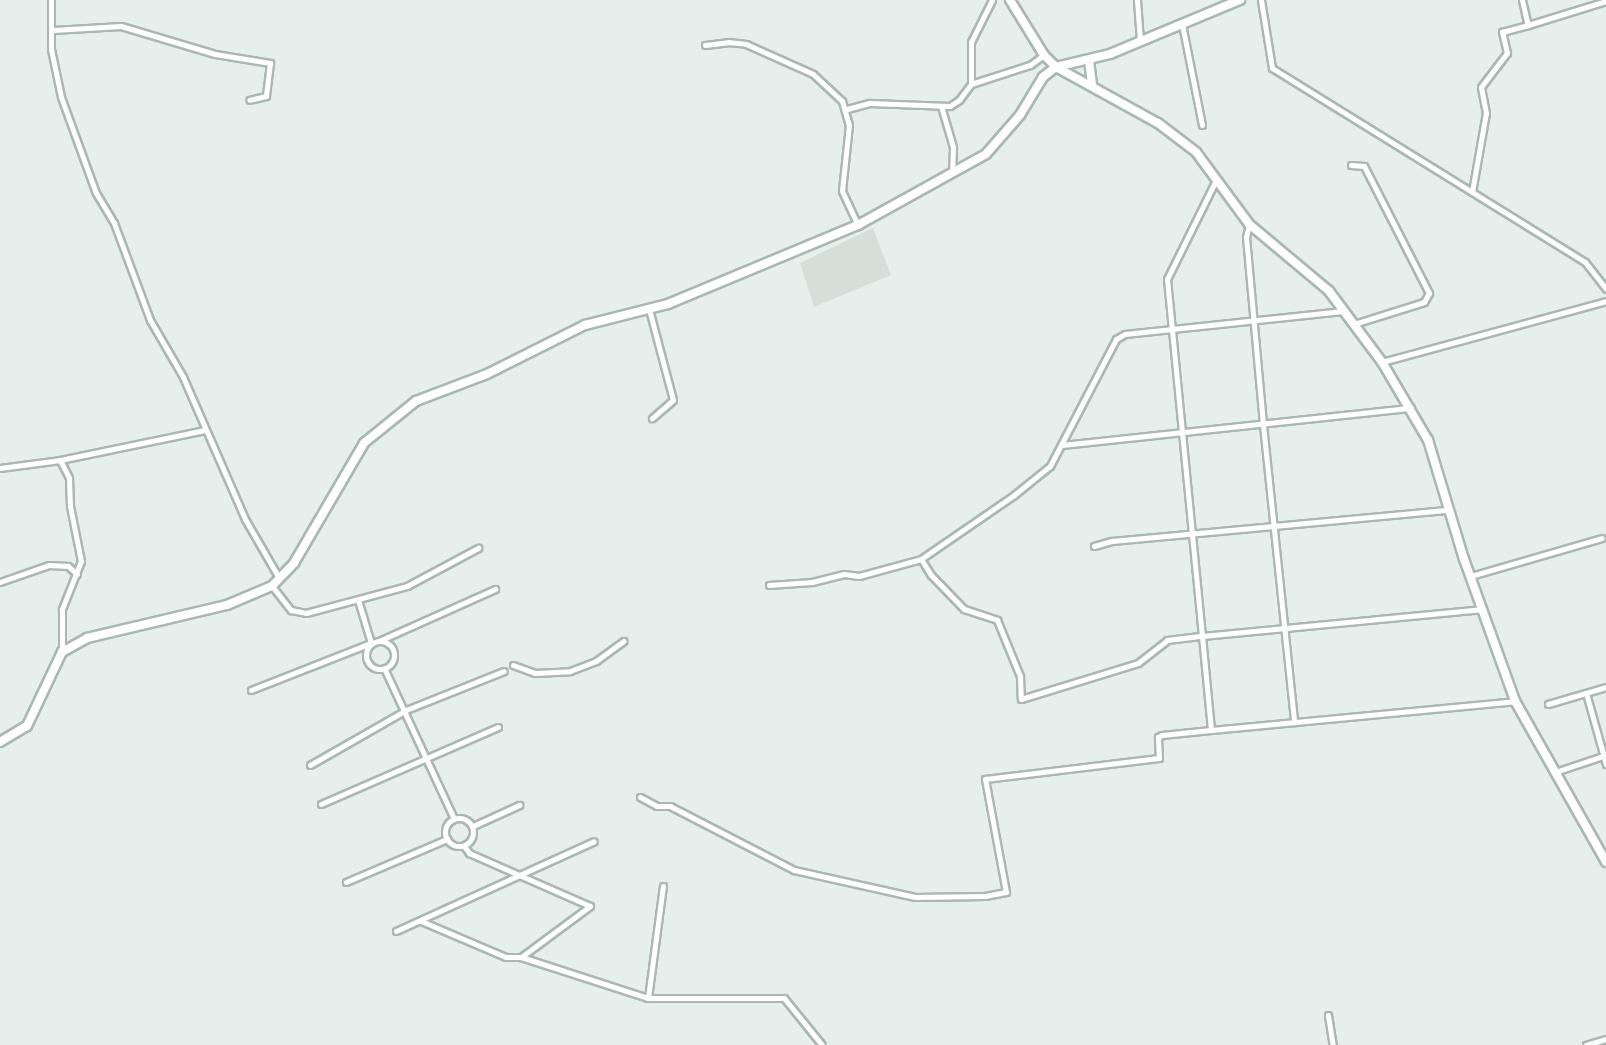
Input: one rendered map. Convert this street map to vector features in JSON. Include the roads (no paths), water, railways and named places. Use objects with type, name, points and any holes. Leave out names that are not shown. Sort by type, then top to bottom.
[{"type":"street","points":[[51,0],[51,49],[70,126],[96,193],[114,223],[150,320],[183,377],[245,519],[279,578]]},
{"type":"street","points":[[971,84],[971,42],[992,0]]},
{"type":"street","points":[[1010,0],[1044,55],[1056,67],[1092,85],[1196,152],[1249,224],[1312,274],[1382,362],[1412,408],[1428,440],[1470,576],[1515,701],[1606,862]]},
{"type":"street","points":[[1137,0],[1140,41]]},
{"type":"street","points":[[62,652],[87,638],[227,605],[272,586],[294,563],[364,443],[416,401],[487,374],[585,325],[649,309],[781,260],[858,225],[997,145],[1043,77],[1056,67],[1089,60],[1240,0]]},
{"type":"street","points":[[1261,0],[1272,68],[1585,262],[1606,289]]},
{"type":"street","points":[[1522,0],[1528,25]]},
{"type":"street","points":[[1472,192],[1486,113],[1481,87],[1507,53],[1502,32],[1606,1]]},
{"type":"street","points":[[1182,23],[1202,125]]},
{"type":"street","points":[[53,30],[121,26],[215,54],[270,63],[266,96],[249,100]]},
{"type":"street","points":[[705,45],[728,42],[746,44],[813,74],[831,88],[847,109],[848,143],[842,191],[858,225]]},
{"type":"street","points":[[847,109],[870,103],[941,106],[959,100],[971,84],[1030,65],[1044,55]]},
{"type":"street","points":[[1089,60],[1092,85]]},
{"type":"street","points":[[941,106],[953,147],[952,171]]},
{"type":"street","points":[[1351,165],[1364,166],[1429,293],[1424,302],[1354,324]]},
{"type":"street","points":[[1211,730],[1167,279],[1208,191],[1217,179]]},
{"type":"street","points":[[1249,224],[1246,237],[1253,321],[1294,722]]},
{"type":"street","points":[[1382,362],[1606,301]]},
{"type":"street","points":[[649,309],[673,400],[652,418]]},
{"type":"street","points":[[769,585],[812,582],[844,574],[859,576],[921,559],[1050,466],[1116,339],[1125,334],[1344,311]]},
{"type":"street","points":[[1062,445],[1412,408]]},
{"type":"street","points":[[0,468],[60,460],[205,430]]},
{"type":"street","points":[[0,742],[27,726],[62,652],[62,609],[81,561],[70,506],[69,478],[60,460]]},
{"type":"street","points":[[1094,546],[1450,510]]},
{"type":"street","points":[[1470,576],[1602,538]]},
{"type":"street","points":[[272,586],[282,602],[299,614],[407,586],[478,548]]},
{"type":"street","points":[[921,559],[931,575],[964,609],[997,620],[1020,676],[1021,699],[1138,663],[1167,640],[1481,609]]},
{"type":"street","points":[[0,582],[49,565],[68,566],[77,574]]},
{"type":"street","points":[[251,690],[381,640],[495,589]]},
{"type":"street","points":[[358,600],[371,643],[366,659],[375,668],[384,668],[392,662],[394,653],[390,644],[381,640]]},
{"type":"street","points":[[513,665],[535,673],[570,671],[601,658],[624,641]]},
{"type":"street","points":[[384,668],[454,819]]},
{"type":"street","points":[[310,765],[406,710],[504,671]]},
{"type":"street","points":[[1548,704],[1606,687]]},
{"type":"street","points":[[1586,693],[1606,764]]},
{"type":"street","points":[[640,797],[657,806],[670,806],[794,870],[915,897],[985,896],[1006,892],[985,779],[1159,758],[1158,737],[1162,735],[1515,701]]},
{"type":"street","points":[[321,804],[498,727]]},
{"type":"street","points":[[1554,772],[1605,755]]},
{"type":"street","points":[[473,826],[519,805]]},
{"type":"street","points":[[454,819],[465,819],[473,826],[473,835],[464,846],[455,846],[447,839],[446,827],[454,819]]},
{"type":"street","points":[[346,882],[447,839]]},
{"type":"street","points":[[396,931],[594,841]]},
{"type":"street","points":[[464,846],[469,853],[590,906],[521,957]]},
{"type":"street","points":[[648,998],[663,886]]},
{"type":"street","points":[[421,921],[506,957],[521,957],[648,998],[784,998],[822,1045]]},
{"type":"street","points":[[1328,1015],[1333,1045]]},
{"type":"street","points":[[1586,1045],[1606,1040]]}]
